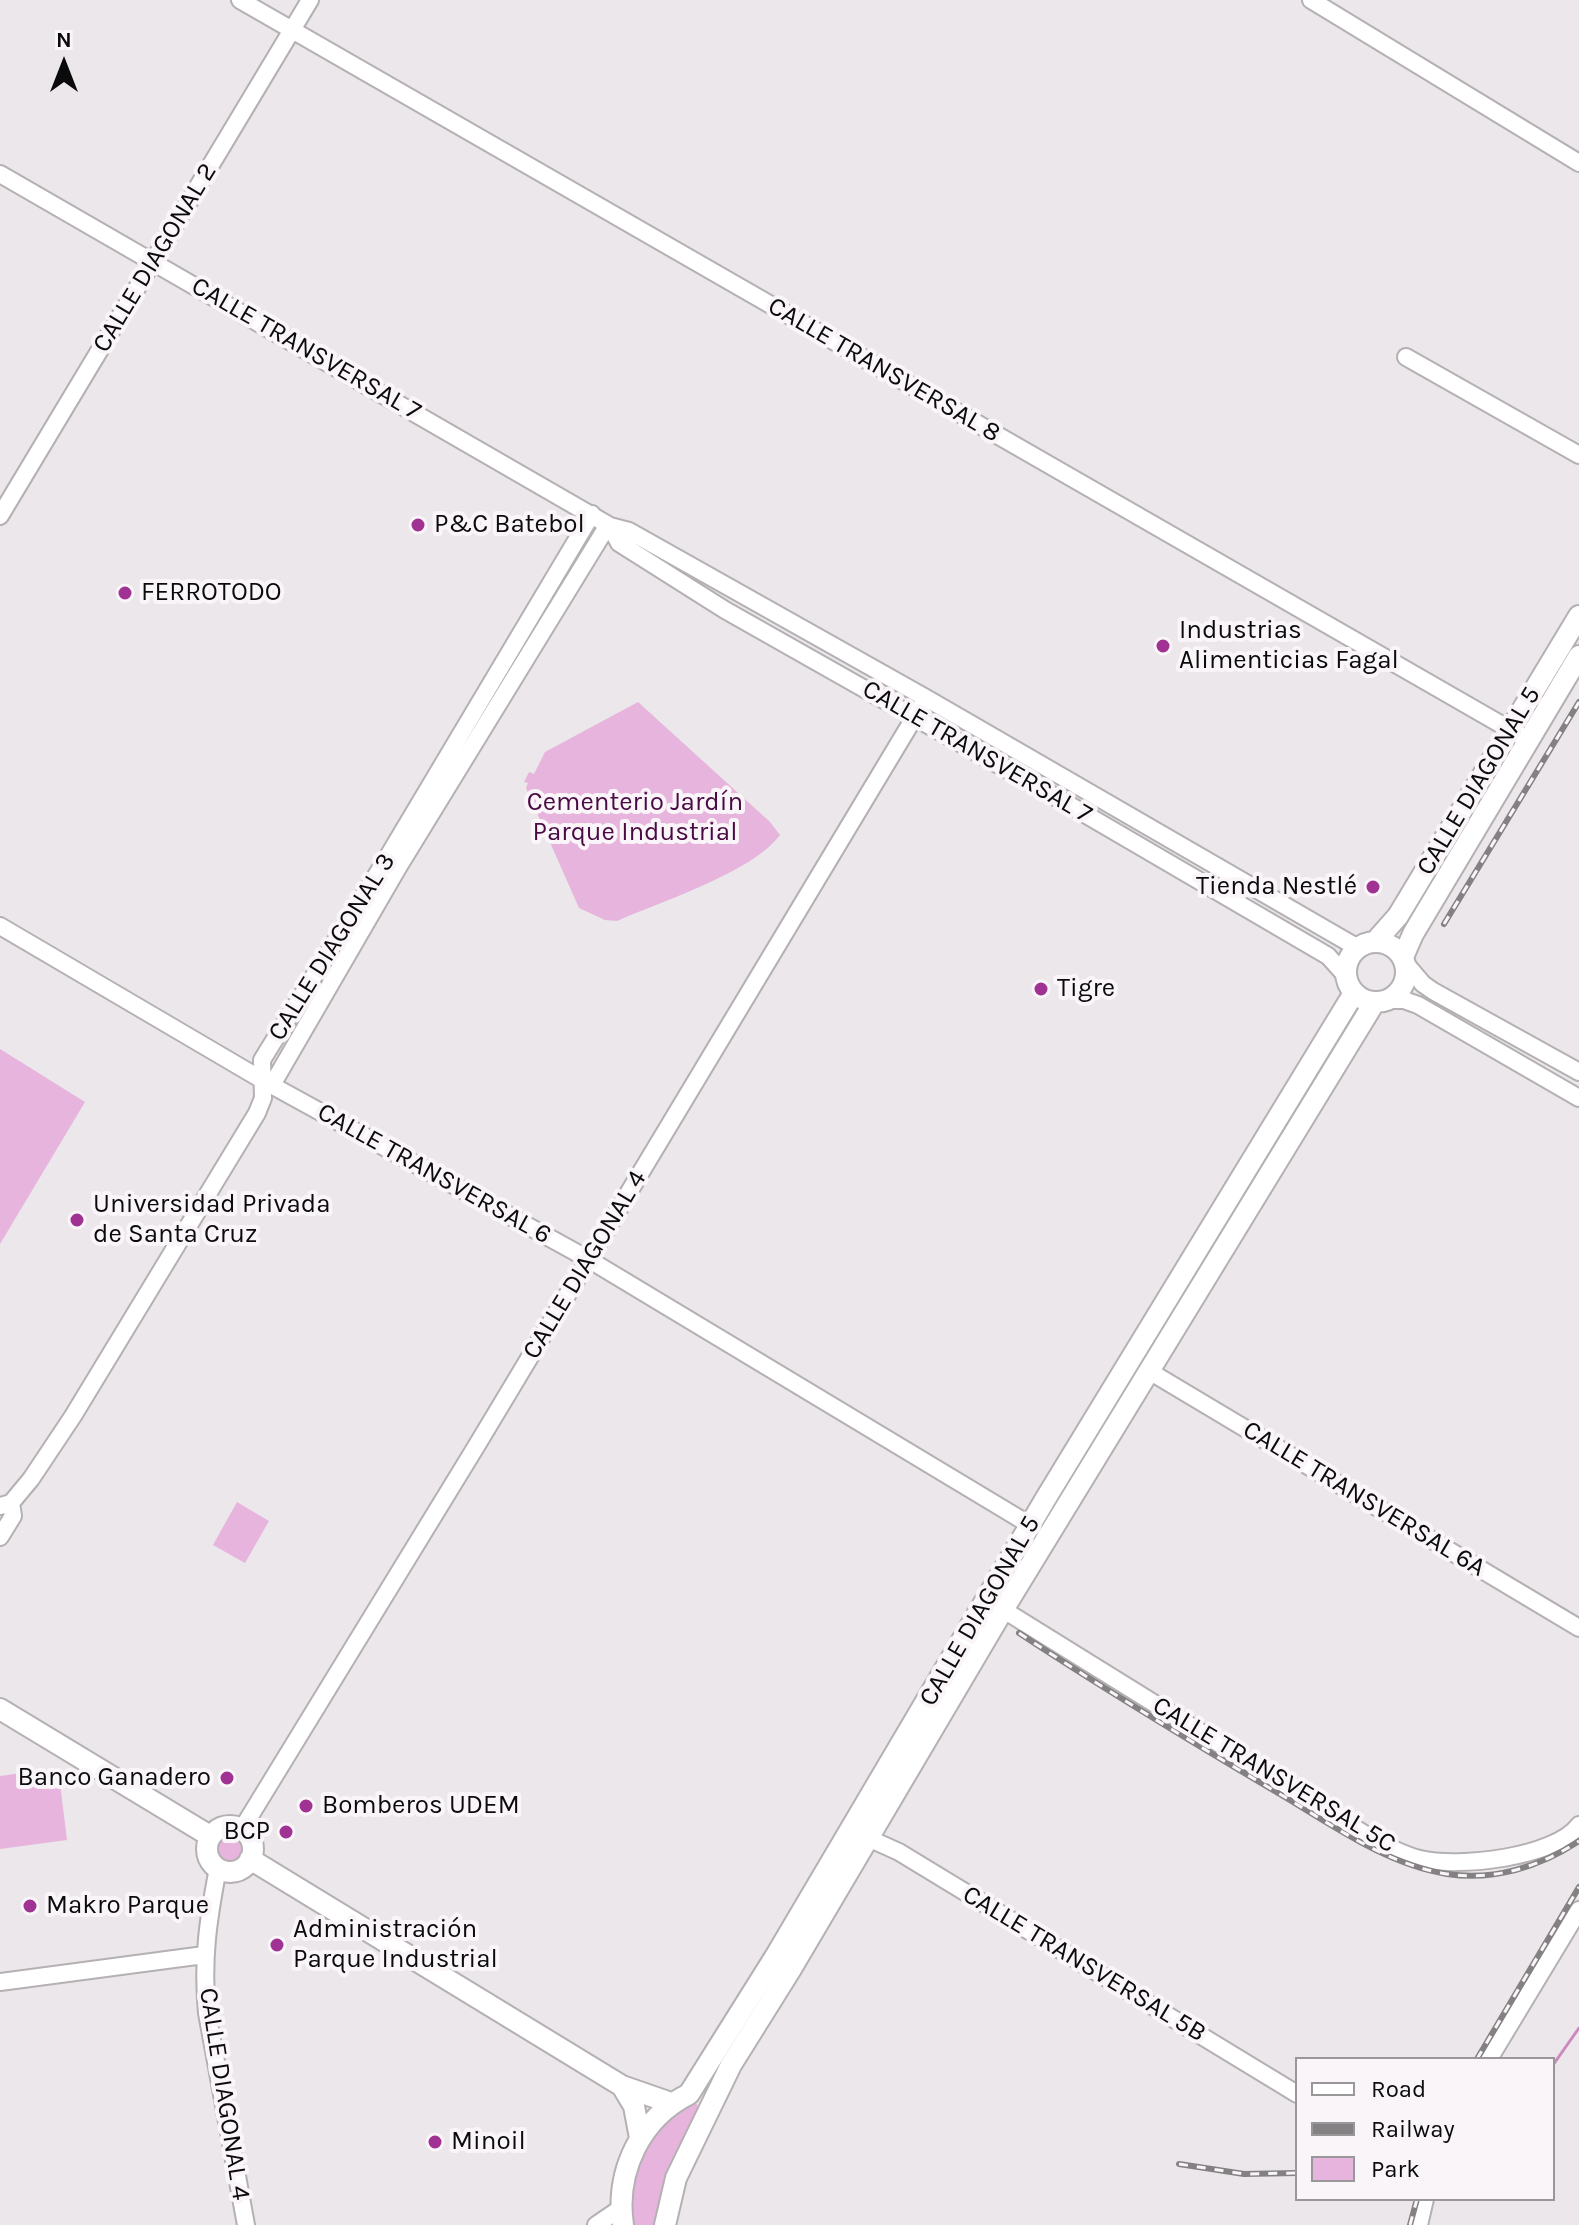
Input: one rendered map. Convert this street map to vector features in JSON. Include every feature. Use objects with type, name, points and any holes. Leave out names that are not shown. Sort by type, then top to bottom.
[{"type":"main road","name":"CALLE DIAGONAL 5","points":[[1404,960],[1413,934],[1579,616]]},
{"type":"main road","name":"CALLE DIAGONAL 5","points":[[1366,945],[1398,916],[1520,734],[1579,656]]},
{"type":"main road","points":[[1366,945],[1391,945],[1404,960],[1407,973],[1402,989],[1381,1001],[1350,985],[1348,961],[1366,945]]},
{"type":"main road","name":"CALLE DIAGONAL 5","points":[[994,1604],[1030,1525],[1350,985]]},
{"type":"main road","name":"CALLE DIAGONAL 5","points":[[665,2225],[676,2178],[783,1963],[994,1604],[1149,1371],[1381,1001]]},
{"type":"main road","points":[[1174,1285],[1194,1298]]},
{"type":"main road","name":"CALLE DIAGONAL 5","points":[[622,2217],[626,2173],[644,2130],[680,2098],[783,1963],[868,1838],[938,1702]]},
{"type":"main road","points":[[0,1709],[210,1836]]},
{"type":"main road","points":[[221,1827],[242,1829],[253,1846],[246,1865],[233,1871],[212,1864],[207,1850],[210,1836],[221,1827]]},
{"type":"main road","points":[[250,1859],[622,2086],[702,2100],[706,2113]]},
{"type":"main road","points":[[622,2086],[634,2106],[640,2138]]},
{"type":"street","name":"CALLE TRANSVERSAL 8","points":[[240,0],[1418,679],[1520,734]]},
{"type":"street","name":"CALLE DIAGONAL 2","points":[[0,516],[310,0]]},
{"type":"street","points":[[1311,0],[1579,163]]},
{"type":"street","name":"CALLE TRANSVERSAL 7","points":[[0,174],[609,526],[629,531],[926,698],[1216,868],[1366,945]]},
{"type":"street","points":[[1406,357],[1579,455]]},
{"type":"street","name":"CALLE DIAGONAL 3","points":[[0,1537],[13,1516],[6,1505],[31,1479],[73,1416],[257,1113],[268,1083],[262,1060],[387,858],[592,514]]},
{"type":"street","points":[[268,1083],[609,526]]},
{"type":"street","name":"CALLE TRANSVERSAL 7","points":[[609,526],[619,543],[725,610],[1328,956],[1350,985]]},
{"type":"street","name":"CALLE DIAGONAL 4","points":[[242,1829],[926,698]]},
{"type":"street","points":[[1206,884],[1216,868]]},
{"type":"street","name":"CALLE TRANSVERSAL 6","points":[[0,926],[268,1083],[588,1259],[1030,1525]]},
{"type":"street","points":[[1404,960],[1423,984],[1433,991],[1579,1072]]},
{"type":"street","points":[[1381,1001],[1404,1000],[1418,1005],[1579,1098]]},
{"type":"street","points":[[1532,1070],[1542,1051]]},
{"type":"street","name":"CALLE TRANSVERSAL 6A","points":[[1149,1371],[1579,1628]]},
{"type":"street","name":"CALLE TRANSVERSAL 5C","points":[[994,1604],[1379,1843],[1420,1859],[1472,1862],[1528,1854],[1573,1833],[1579,1825]]},
{"type":"street","name":"CALLE TRANSVERSAL 5B","points":[[868,1838],[899,1852],[1295,2093]]},
{"type":"street","name":"CALLE DIAGONAL 4","points":[[218,1868],[204,1955],[207,2013],[246,2225]]},
{"type":"street","points":[[1490,2057],[1579,1910]]},
{"type":"street","points":[[0,1982],[204,1955]]},
{"type":"street","points":[[1419,2225],[1425,2201]]},
{"type":"street","points":[[596,2225],[622,2217]]},
{"type":"green space","name":"Cementerio Jardín Parque Industrial","points":[[638,702],[770,822],[780,835],[767,849],[728,873],[617,921],[605,920],[579,908],[526,788],[528,783],[524,782],[529,772],[534,774],[545,752]]},
{"type":"green space","points":[[0,1049],[85,1102],[0,1244]]},
{"type":"green space","points":[[237,1502],[269,1521],[245,1563],[213,1545]]},
{"type":"green space","points":[[58,1768],[67,1840],[0,1849],[0,1776]]},
{"type":"green space","points":[[229,1831],[241,1836],[246,1848],[241,1860],[229,1865],[217,1860],[212,1848],[217,1836]]},
{"type":"green space","points":[[689,2103],[697,2104],[700,2114],[660,2225],[629,2225],[636,2162],[658,2125]]},
{"type":"waterway","points":[[1555,2062],[1579,2028]]},
{"type":"railway","points":[[1444,924],[1579,702]]},
{"type":"railway","points":[[1019,1633],[1338,1830],[1402,1861],[1447,1874],[1482,1875],[1532,1865],[1579,1841]]},
{"type":"railway","points":[[1478,2057],[1579,1887]]},
{"type":"railway","points":[[1179,2164],[1244,2174],[1295,2173]]},
{"type":"railway","points":[[1410,2225],[1416,2201]]},
{"type":"place","name":"P&C Batebol","points":[[418,525]]},
{"type":"place","name":"FERROTODO","points":[[125,593]]},
{"type":"place","name":"Industrias Alimenticias Fagal","points":[[1163,646]]},
{"type":"place","name":"Tienda Nestlé","points":[[1373,887]]},
{"type":"place","name":"Tigre","points":[[1041,989]]},
{"type":"place","name":"Universidad Privada de Santa Cruz","points":[[77,1220]]},
{"type":"place","name":"Banco Ganadero","points":[[227,1778]]},
{"type":"place","name":"Bomberos UDEM","points":[[306,1806]]},
{"type":"place","name":"BCP","points":[[286,1832]]},
{"type":"place","name":"Makro Parque","points":[[30,1906]]},
{"type":"place","name":"Administración Parque Industrial","points":[[277,1945]]},
{"type":"place","name":"Minoil","points":[[435,2142]]}]
